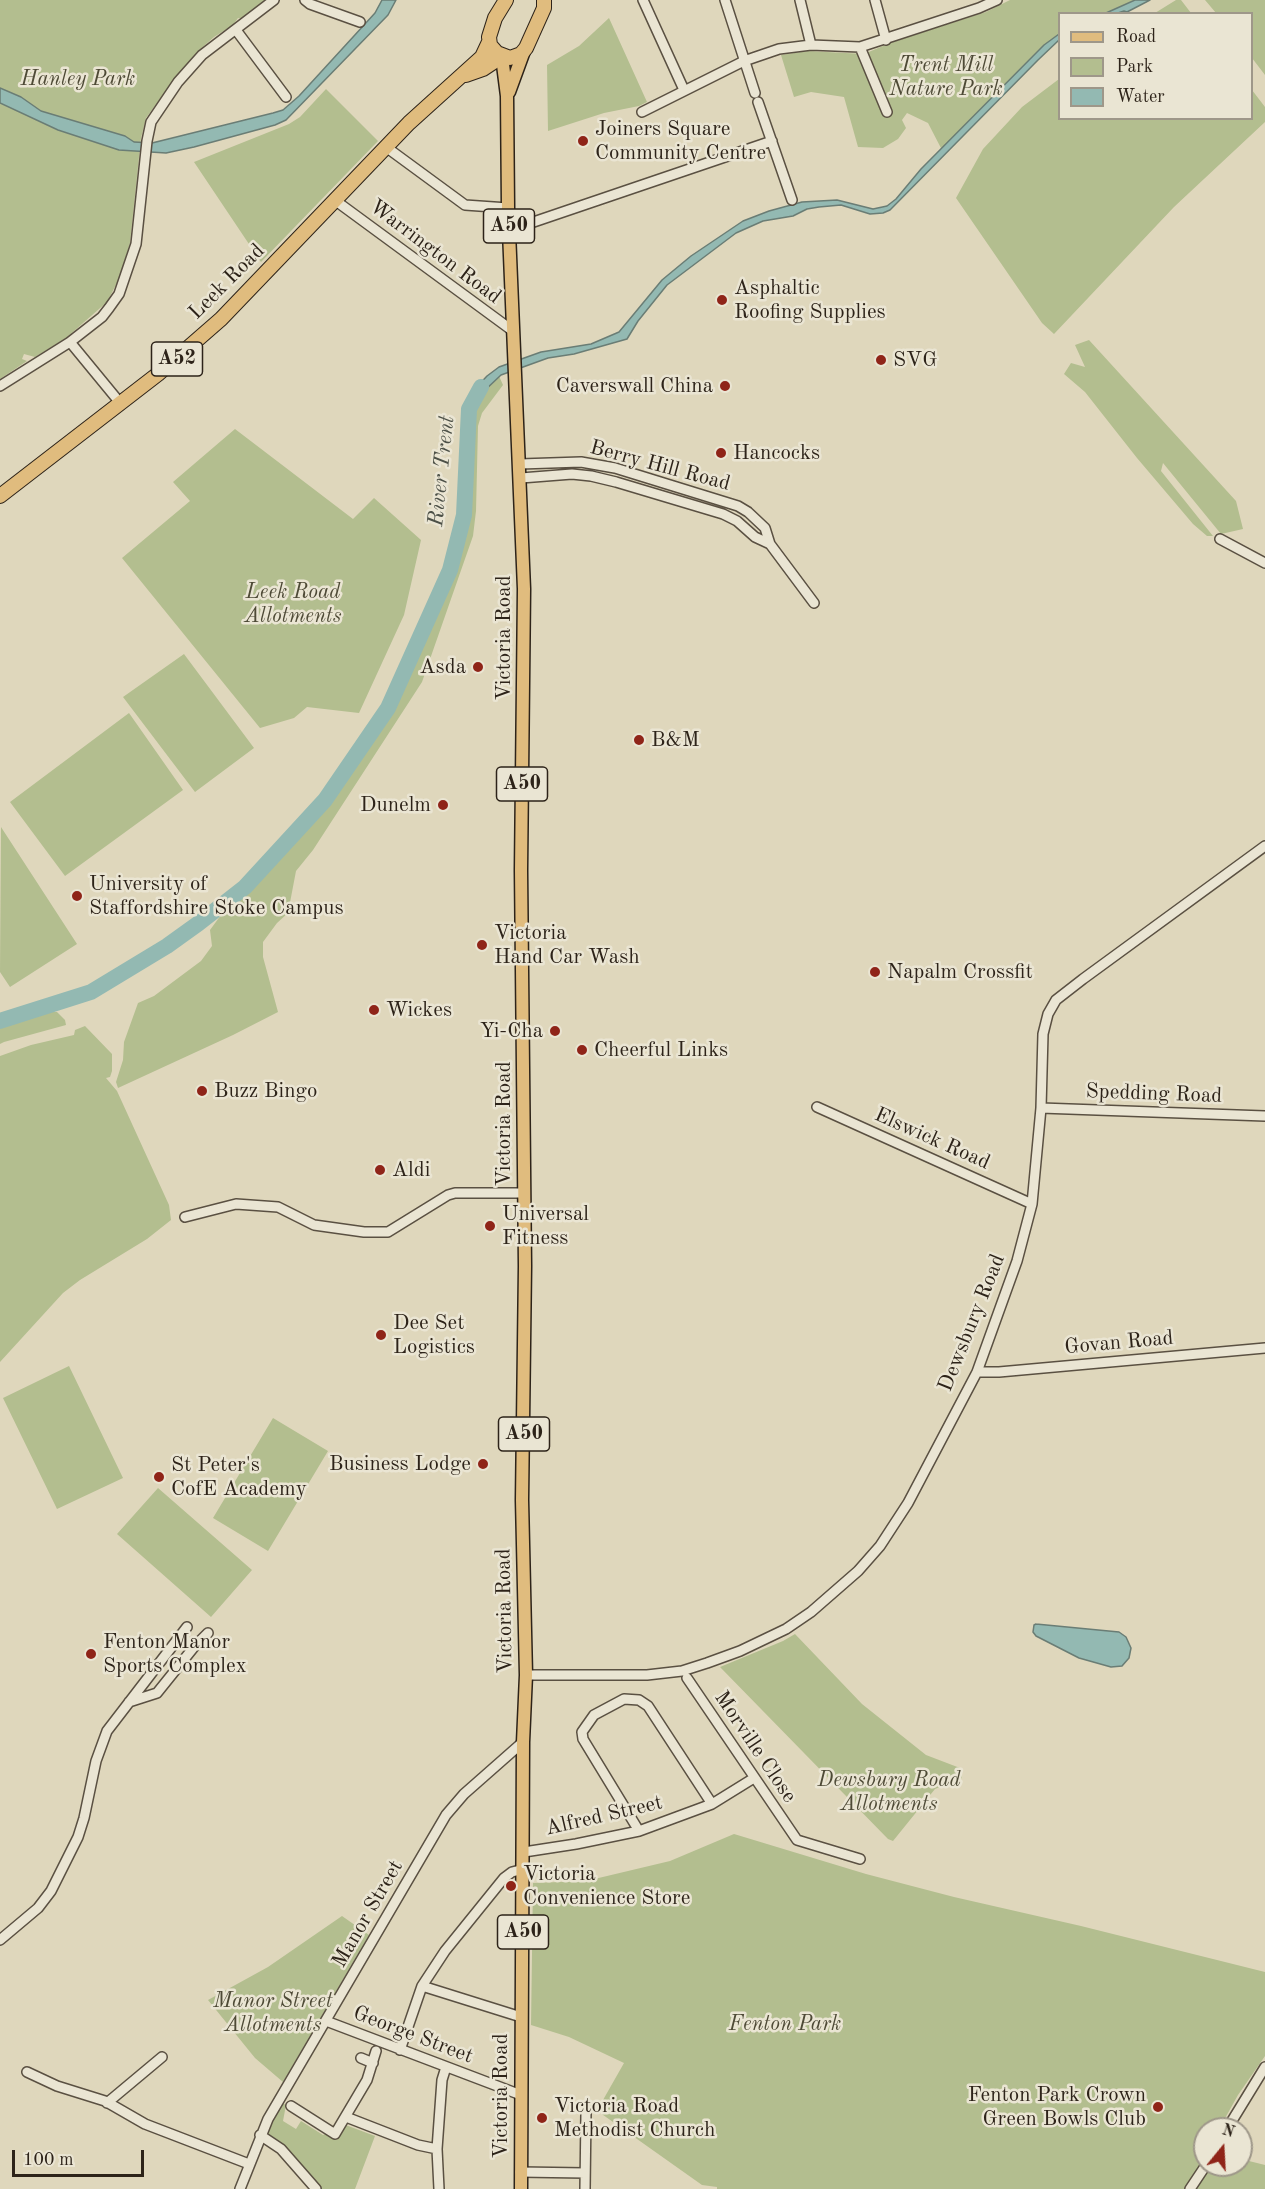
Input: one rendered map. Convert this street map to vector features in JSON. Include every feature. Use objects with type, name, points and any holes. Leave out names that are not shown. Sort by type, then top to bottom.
[{"type":"highway","points":[[524,51],[548,2]]},
{"type":"highway","name":"A52","points":[[489,42],[491,26],[502,3]]},
{"type":"highway","points":[[489,42],[502,57]]},
{"type":"highway","name":"Leek Road","points":[[0,496],[121,404],[221,319],[409,123],[464,76],[482,57],[489,42]]},
{"type":"highway","name":"A52","points":[[502,57],[513,58],[524,51]]},
{"type":"highway","name":"Leek Road","points":[[464,76],[483,69],[502,57]]},
{"type":"main road","name":"Victoria Road","points":[[507,96],[524,51]]},
{"type":"main road","name":"Victoria Road","points":[[502,57],[507,96],[508,208],[524,589],[521,870],[525,1266],[522,1500],[526,1675],[523,1742],[521,2189]]},
{"type":"main road","points":[[483,69],[496,73],[506,83]]},
{"type":"street","points":[[0,386],[70,342],[102,317],[119,294],[136,244],[151,122],[178,82],[202,55],[274,0]]},
{"type":"street","points":[[305,0],[310,4],[360,22]]},
{"type":"street","points":[[643,0],[684,90]]},
{"type":"street","points":[[725,0],[792,200]]},
{"type":"street","points":[[800,0],[811,45]]},
{"type":"street","points":[[876,0],[886,40]]},
{"type":"street","points":[[642,112],[744,61],[779,49],[811,45],[860,47],[886,40],[997,0]]},
{"type":"street","points":[[236,30],[286,98]]},
{"type":"street","points":[[860,47],[887,112]]},
{"type":"street","points":[[510,230],[772,141]]},
{"type":"street","points":[[386,147],[465,206],[508,208]]},
{"type":"street","name":"Warrington Road","points":[[336,201],[513,331]]},
{"type":"street","points":[[70,342],[121,404]]},
{"type":"street","name":"Berry Hill Road","points":[[520,464],[581,462],[615,468],[728,502],[748,512],[765,528],[770,544],[814,603]]},
{"type":"street","name":"Berry Hill Road","points":[[521,478],[572,474],[626,484],[723,514],[737,521],[755,537],[770,544]]},
{"type":"street","points":[[1220,539],[1265,563]]},
{"type":"street","name":"Dewsbury Road","points":[[526,1675],[647,1675],[682,1671],[740,1651],[786,1629],[834,1593],[858,1571],[880,1546],[908,1503],[976,1372],[1017,1261],[1032,1204],[1041,1108],[1043,1034],[1048,1014],[1056,1000],[1265,846]]},
{"type":"street","name":"Elswick Road","points":[[817,1107],[1032,1204]]},
{"type":"street","name":"Spedding Road","points":[[1041,1108],[1265,1116]]},
{"type":"street","points":[[185,1217],[236,1204],[278,1207],[314,1226],[364,1232],[388,1232],[448,1195],[524,1193]]},
{"type":"street","name":"Govan Road","points":[[976,1372],[999,1372],[1265,1348]]},
{"type":"street","points":[[0,1940],[38,1908],[51,1892],[81,1828],[102,1741],[128,1702],[187,1627]]},
{"type":"street","points":[[128,1702],[157,1694],[208,1633]]},
{"type":"street","name":"Morville Close","points":[[687,1678],[797,1840],[860,1860]]},
{"type":"street","points":[[639,1831],[582,1732],[594,1715],[624,1699],[639,1700],[648,1706],[712,1804]]},
{"type":"street","name":"Manor Street","points":[[240,2189],[260,2135],[446,1815],[464,1794],[523,1742]]},
{"type":"street","name":"Alfred Street","points":[[524,1851],[576,1844],[639,1831],[712,1804],[754,1778]]},
{"type":"street","points":[[400,2050],[422,1986],[446,1951],[504,1878],[512,1872],[524,1869]]},
{"type":"street","points":[[422,1986],[521,2017]]},
{"type":"street","name":"George Street","points":[[326,2021],[521,2095]]},
{"type":"street","points":[[292,2120],[294,2108],[335,2134],[367,2080],[376,2051]]},
{"type":"street","points":[[107,2103],[162,2057]]},
{"type":"street","points":[[361,2058],[373,2063]]},
{"type":"street","points":[[439,2189],[437,2149],[442,2080],[446,2067]]},
{"type":"street","points":[[1234,2117],[1265,2067]]},
{"type":"street","points":[[27,2072],[57,2086],[107,2103],[145,2124],[249,2164]]},
{"type":"street","points":[[585,2189],[586,2113]]},
{"type":"street","points":[[346,2117],[418,2145],[437,2149]]},
{"type":"street","points":[[260,2135],[281,2149],[316,2189]]},
{"type":"street","points":[[520,2172],[585,2173]]},
{"type":"green space","name":"Hanley Park","points":[[0,0],[267,0],[242,19],[238,18],[233,25],[214,37],[197,52],[146,118],[141,138],[130,243],[119,279],[107,302],[66,338],[35,357],[24,354],[22,359],[27,361],[0,379]]},
{"type":"green space","name":"Trent Mill Nature Park","points":[[1010,0],[1142,0],[1113,12],[1058,12],[1058,38],[943,152],[928,123],[907,113],[902,120],[906,128],[898,139],[883,148],[858,147],[844,97],[811,92],[794,97],[781,55],[808,51],[864,54],[890,43],[986,12]]},
{"type":"green space","points":[[1176,0],[1181,0],[1190,12],[1157,12]]},
{"type":"green space","points":[[1205,0],[1265,0],[1265,75],[1253,59],[1253,12],[1215,12]]},
{"type":"green space","points":[[609,18],[647,102],[548,131],[547,65],[579,46]]},
{"type":"green space","points":[[1058,80],[1058,120],[1253,120],[1253,91],[1265,107],[1265,122],[1174,207],[1054,334],[1042,323],[956,198],[983,149],[1022,107]]},
{"type":"green space","points":[[326,89],[378,141],[261,262],[194,162],[289,124],[300,117]]},
{"type":"green space","points":[[1089,340],[1236,501],[1243,529],[1221,534],[1163,463],[1161,471],[1213,536],[1207,536],[1193,524],[1085,392],[1064,374],[1071,363],[1085,367],[1075,345]]},
{"type":"green space","points":[[499,376],[503,385],[482,413],[478,426],[476,511],[473,536],[422,682],[313,850],[296,871],[288,913],[277,923],[263,942],[263,957],[278,1012],[118,1088],[116,1082],[123,1060],[124,1042],[138,1003],[154,996],[201,961],[212,946],[210,930],[221,915],[271,868],[331,799],[364,754],[394,707],[412,672],[458,555],[468,513],[470,444],[477,403],[483,392]]},
{"type":"green space","name":"Leek Road Allotments","points":[[235,429],[353,519],[374,498],[421,540],[404,615],[359,713],[307,707],[294,718],[260,728],[122,558],[190,501],[173,482]]},
{"type":"green space","points":[[184,654],[254,748],[195,792],[123,697]]},
{"type":"green space","points":[[129,713],[183,790],[65,876],[10,802]]},
{"type":"green space","points":[[1,827],[77,944],[10,987],[0,972]]},
{"type":"green space","points":[[40,1012],[57,1012],[65,1020],[66,1025],[0,1044],[0,1026]]},
{"type":"green space","points":[[85,1026],[112,1054],[112,1071],[110,1077],[106,1078],[117,1091],[169,1205],[171,1220],[147,1239],[63,1293],[0,1362],[0,1056],[31,1045],[74,1035],[75,1030]]},
{"type":"green space","points":[[69,1366],[123,1478],[57,1509],[3,1398]]},
{"type":"green space","points":[[273,1418],[328,1451],[268,1551],[213,1518]]},
{"type":"green space","points":[[158,1488],[252,1570],[211,1617],[117,1534]]},
{"type":"green space","name":"Dewsbury Road Allotments","points":[[795,1634],[862,1704],[926,1755],[960,1768],[962,1778],[935,1789],[893,1841],[888,1839],[720,1667]]},
{"type":"green space","name":"Fenton Park","points":[[734,1834],[866,1874],[954,1897],[1265,1972],[1265,2056],[1226,2117],[1193,2117],[1193,2177],[1253,2177],[1253,2162],[1265,2165],[1265,2189],[717,2189],[717,2187],[702,2185],[589,2105],[603,2100],[624,2063],[569,2037],[531,2025],[533,1883],[586,1881],[670,1861]]},
{"type":"green space","name":"Manor Street Allotments","points":[[342,1916],[369,1935],[283,2082],[255,2058],[208,2000],[268,1967]]},
{"type":"green space","points":[[280,2102],[286,2105],[283,2121],[296,2129],[301,2121],[323,2135],[343,2124],[375,2136],[355,2189],[320,2189],[282,2146],[264,2133]]},
{"type":"water","points":[[382,0],[396,0],[388,15],[286,120],[194,147],[166,153],[119,150],[58,130],[0,103],[0,88],[21,97],[41,111],[125,136],[134,142],[152,143],[273,113],[283,110],[299,96],[375,13]]},
{"type":"water","points":[[1135,0],[1150,0],[1127,12],[1108,12]]},
{"type":"water","points":[[1058,35],[1058,41],[890,210],[870,214],[841,205],[819,207],[807,209],[793,216],[763,221],[736,233],[667,285],[638,321],[627,339],[574,354],[548,358],[501,375],[483,392],[477,403],[466,408],[473,391],[499,367],[541,352],[591,344],[619,332],[662,280],[691,256],[743,221],[802,202],[837,200],[873,209],[887,206],[1044,45]]},
{"type":"water","points":[[1036,1624],[1119,1632],[1126,1637],[1131,1648],[1129,1658],[1122,1666],[1111,1667],[1079,1658],[1036,1636],[1033,1632]]},
{"type":"waterway","name":"River Trent","points":[[0,1021],[91,992],[167,946],[245,887],[325,800],[388,708],[450,570],[464,515],[469,409],[481,387]]},
{"type":"place","name":"Joiners Square Community Centre","points":[[583,141]]},
{"type":"place","name":"Asphaltic Roofing Supplies","points":[[722,300]]},
{"type":"place","name":"SVG","points":[[881,360]]},
{"type":"place","name":"Caverswall China","points":[[725,386]]},
{"type":"place","name":"Hancocks","points":[[721,453]]},
{"type":"place","name":"Asda","points":[[478,667]]},
{"type":"place","name":"B&M","points":[[639,740]]},
{"type":"place","name":"Dunelm","points":[[443,805]]},
{"type":"place","name":"University of Staffordshire Stoke Campus","points":[[77,896]]},
{"type":"place","name":"Victoria Hand Car Wash","points":[[482,945]]},
{"type":"place","name":"Napalm Crossfit","points":[[875,972]]},
{"type":"place","name":"Wickes","points":[[374,1010]]},
{"type":"place","name":"Yi-Cha","points":[[555,1031]]},
{"type":"place","name":"Cheerful Links","points":[[582,1050]]},
{"type":"place","name":"Buzz Bingo","points":[[202,1091]]},
{"type":"place","name":"Aldi","points":[[380,1170]]},
{"type":"place","name":"Universal Fitness","points":[[490,1226]]},
{"type":"place","name":"Dee Set Logistics","points":[[381,1335]]},
{"type":"place","name":"Business Lodge","points":[[483,1464]]},
{"type":"place","name":"St Peter's CofE Academy","points":[[159,1477]]},
{"type":"place","name":"Fenton Manor Sports Complex","points":[[91,1654]]},
{"type":"place","name":"Victoria Convenience Store","points":[[511,1886]]},
{"type":"place","name":"Fenton Park Crown Green Bowls Club","points":[[1158,2107]]},
{"type":"place","name":"Victoria Road Methodist Church","points":[[542,2118]]}]
